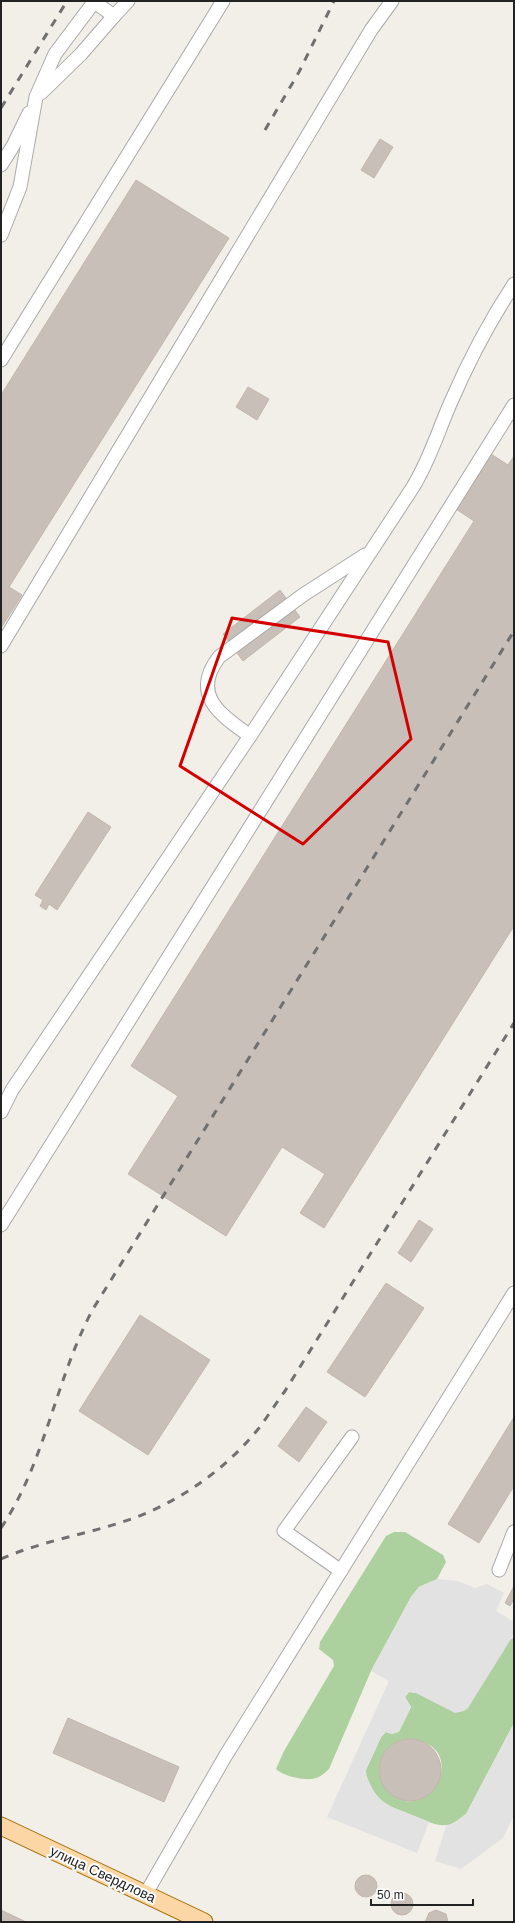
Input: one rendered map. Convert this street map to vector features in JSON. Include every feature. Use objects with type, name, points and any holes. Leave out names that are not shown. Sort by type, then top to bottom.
[{"type":"main road","name":"улица Свердлова","points":[[1,1826],[204,1922]]},
{"type":"lane","points":[[1,165],[13,146],[54,54],[94,1],[114,16]]},
{"type":"lane","points":[[1,235],[20,187],[36,97],[81,54],[128,1]]},
{"type":"lane","points":[[1,360],[222,1]]},
{"type":"lane","points":[[1,646],[371,30],[392,1]]},
{"type":"lane","points":[[1,1112],[12,1090],[250,736],[426,466],[449,407],[474,351],[514,284]]},
{"type":"lane","points":[[1,1225],[514,405]]},
{"type":"lane","points":[[250,736],[221,715],[208,695],[208,683],[214,663],[303,595],[369,552]]},
{"type":"lane","points":[[145,1895],[226,1755],[514,1293]]},
{"type":"lane","points":[[341,1571],[284,1531],[352,1437]]},
{"type":"lane","points":[[499,1570],[514,1532]]},
{"type":"highlighted area","points":[[232,618],[388,642],[411,739],[303,844],[180,766]]},
{"type":"green space","points":[[394,1532],[405,1532],[443,1555],[446,1562],[437,1579],[419,1587],[411,1597],[371,1671],[329,1769],[321,1776],[312,1779],[298,1778],[283,1774],[276,1769],[284,1751],[334,1666],[333,1660],[319,1649],[320,1642],[386,1536]]},
{"type":"green space","points":[[514,1634],[514,1723],[466,1814],[457,1821],[447,1825],[440,1825],[396,1809],[379,1798],[370,1785],[366,1770],[381,1737],[386,1732],[392,1734],[399,1731],[411,1707],[405,1697],[409,1692],[416,1693],[513,1638]],"holes":[[[411,1739],[430,1746],[440,1757],[441,1771],[436,1784],[426,1795],[414,1801],[399,1799],[385,1787],[381,1779],[379,1771],[383,1756],[395,1745],[402,1741]]]},
{"type":"shaded area","points":[[437,1579],[458,1581],[475,1588],[487,1584],[504,1593],[496,1611],[514,1622],[514,1634],[468,1708],[464,1711],[455,1713],[416,1693],[409,1692],[405,1697],[411,1707],[399,1732],[392,1734],[386,1732],[381,1737],[366,1770],[366,1776],[375,1794],[382,1801],[392,1807],[429,1822],[417,1853],[327,1817],[389,1681],[371,1671],[411,1597],[419,1587]]},
{"type":"shaded area","points":[[514,1723],[514,1815],[503,1838],[461,1869],[435,1861],[446,1826],[456,1822],[466,1814]]},
{"type":"building","points":[[380,139],[393,147],[374,178],[361,170]]},
{"type":"building","points":[[136,180],[229,238],[9,587],[22,595],[1,628],[1,395]]},
{"type":"building","points":[[248,387],[269,399],[257,420],[236,407]]},
{"type":"building","points":[[491,454],[508,465],[514,456],[514,926],[324,1228],[300,1213],[325,1174],[282,1147],[226,1236],[128,1174],[178,1096],[131,1066],[474,521],[456,509]]},
{"type":"building","points":[[280,590],[300,617],[243,661],[223,634]]},
{"type":"building","points":[[88,812],[111,827],[57,910],[49,904],[46,910],[40,906],[43,900],[35,895]]},
{"type":"building","points":[[419,1220],[433,1229],[411,1262],[398,1253]]},
{"type":"building","points":[[386,1283],[424,1308],[365,1397],[327,1372]]},
{"type":"building","points":[[140,1315],[210,1360],[148,1455],[79,1411]]},
{"type":"building","points":[[306,1407],[327,1422],[299,1462],[278,1446]]},
{"type":"building","points":[[514,1417],[514,1486],[479,1543],[448,1524]]},
{"type":"building","points":[[514,1586],[514,1599],[510,1606],[505,1603]]},
{"type":"building","points":[[68,1718],[179,1767],[164,1802],[53,1753]]},
{"type":"building","points":[[410,1739],[422,1741],[432,1748],[439,1758],[441,1770],[439,1782],[432,1792],[422,1799],[410,1801],[398,1799],[388,1792],[381,1782],[379,1770],[381,1758],[388,1748],[398,1741]]},
{"type":"building","points":[[362,1875],[370,1875],[377,1882],[377,1890],[370,1897],[362,1897],[355,1890],[355,1882]]},
{"type":"building","points":[[398,1893],[406,1893],[413,1900],[413,1908],[406,1915],[398,1915],[391,1908],[391,1900]]},
{"type":"building","points":[[1,1910],[26,1922],[1,1922]]},
{"type":"building","points":[[436,1910],[446,1914],[448,1922],[425,1922],[429,1913]]},
{"type":"railway","points":[[1,108],[67,1]]},
{"type":"railway","points":[[265,130],[299,72],[334,1]]},
{"type":"railway","points":[[1,1528],[29,1476],[69,1364],[93,1309],[514,631]]},
{"type":"railway","points":[[1,1559],[17,1552],[117,1524],[152,1511],[186,1492],[202,1481],[218,1469],[246,1443],[259,1428],[285,1391],[514,1023]]}]
